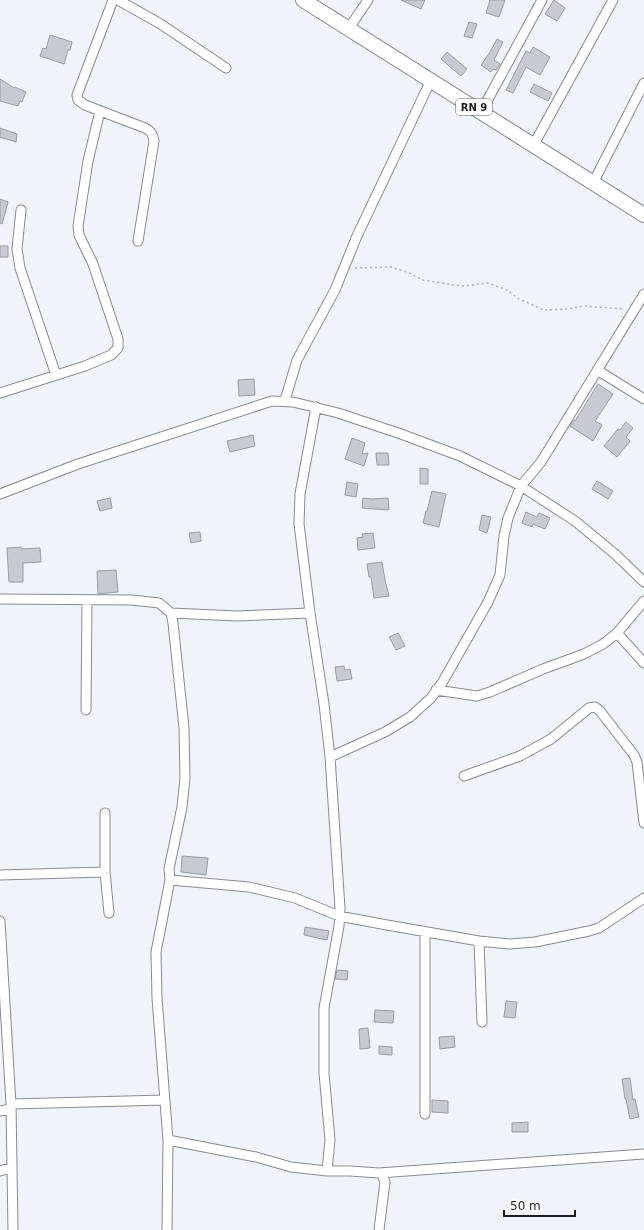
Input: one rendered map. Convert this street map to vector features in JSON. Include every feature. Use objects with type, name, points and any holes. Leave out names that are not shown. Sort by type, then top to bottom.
[{"type":"main road","name":"RN 9","points":[[303,0],[644,215]]},
{"type":"street","points":[[113,0],[77,96],[78,100],[85,105],[150,130],[153,134],[154,141],[138,241]]},
{"type":"street","points":[[118,0],[159,23],[226,68]]},
{"type":"street","points":[[348,28],[368,0]]},
{"type":"street","points":[[481,112],[542,0]]},
{"type":"street","points":[[533,146],[614,0]]},
{"type":"street","points":[[285,400],[297,360],[335,290],[357,236],[431,80]]},
{"type":"street","points":[[593,183],[644,84]]},
{"type":"street","points":[[0,393],[86,366],[111,355],[118,348],[118,340],[93,264],[79,235],[78,226],[88,161],[100,110]]},
{"type":"street","points":[[21,210],[17,249],[20,268],[56,375]]},
{"type":"street","points":[[330,757],[385,732],[410,717],[431,698],[488,602],[500,574],[504,536],[508,518],[521,486],[541,462],[644,294]]},
{"type":"street","points":[[597,370],[644,399]]},
{"type":"street","points":[[0,494],[78,464],[201,423],[272,401],[285,400],[338,413],[460,456],[521,486],[575,521],[615,554],[644,582]]},
{"type":"street","points":[[316,407],[299,506],[299,524],[330,757],[337,842],[340,908],[339,926],[324,1008],[324,1073],[330,1140],[327,1171]]},
{"type":"street","points":[[0,599],[132,600],[159,603],[171,613],[237,616],[310,613]]},
{"type":"street","points":[[86,710],[87,600]]},
{"type":"street","points":[[436,690],[477,696],[584,654],[603,644],[617,633],[644,601]]},
{"type":"street","points":[[167,1230],[168,1140],[157,998],[156,952],[170,880],[169,869],[182,807],[185,778],[184,728],[171,613]]},
{"type":"street","points":[[617,633],[644,663]]},
{"type":"street","points":[[464,776],[520,756],[551,739],[589,708],[595,707],[600,711],[637,762],[644,823]]},
{"type":"street","points":[[105,813],[105,872],[109,913]]},
{"type":"street","points":[[0,875],[105,872]]},
{"type":"street","points":[[170,880],[249,887],[295,898],[339,916],[480,941],[520,944],[598,928],[644,898]]},
{"type":"street","points":[[0,921],[4,1040],[10,1107],[13,1230]]},
{"type":"street","points":[[425,932],[426,1114]]},
{"type":"street","points":[[480,941],[482,1022]]},
{"type":"street","points":[[0,1111],[10,1107],[165,1100]]},
{"type":"street","points":[[168,1140],[256,1157],[291,1167],[327,1171],[379,1173],[644,1154]]},
{"type":"street","points":[[0,1171],[11,1168]]},
{"type":"street","points":[[378,1230],[385,1182],[384,1178],[379,1173]]},
{"type":"path","points":[[345,267],[358,269],[377,266],[391,267],[407,272],[423,280],[463,286],[488,282],[507,290],[519,299],[544,310],[584,306],[634,310]]},
{"type":"building","points":[[401,0],[425,0],[421,9]]},
{"type":"building","points":[[490,0],[505,0],[499,17],[486,13]]},
{"type":"building","points":[[554,0],[565,8],[557,21],[545,14]]},
{"type":"building","points":[[469,22],[477,24],[472,38],[464,36]]},
{"type":"building","points":[[50,35],[72,42],[64,64],[40,56],[43,48],[46,49]]},
{"type":"building","points":[[497,39],[503,42],[494,60],[500,64],[496,70],[493,69],[491,72],[481,65]]},
{"type":"building","points":[[533,47],[550,57],[540,75],[526,67],[513,93],[506,90],[526,51],[530,53]]},
{"type":"building","points":[[447,52],[467,69],[461,76],[441,59]]},
{"type":"building","points":[[0,79],[14,88],[15,87],[26,92],[22,102],[20,101],[18,106],[0,101]]},
{"type":"building","points":[[534,84],[552,93],[548,101],[530,92]]},
{"type":"building","points":[[0,128],[17,134],[16,142],[0,137]]},
{"type":"building","points":[[0,199],[8,202],[2,224],[0,223]]},
{"type":"building","points":[[0,246],[8,246],[8,257],[0,257]]},
{"type":"building","points":[[254,379],[255,395],[239,396],[238,380]]},
{"type":"building","points":[[598,384],[613,394],[595,421],[602,425],[593,441],[570,426],[574,420],[575,421]]},
{"type":"building","points":[[626,422],[633,428],[626,437],[630,441],[617,457],[604,446]]},
{"type":"building","points":[[253,435],[255,446],[230,452],[227,441]]},
{"type":"building","points":[[352,438],[365,443],[362,454],[368,453],[364,466],[345,459]]},
{"type":"building","points":[[376,453],[388,453],[389,465],[377,465]]},
{"type":"building","points":[[420,468],[428,469],[428,484],[420,484]]},
{"type":"building","points":[[597,481],[613,491],[608,499],[592,489]]},
{"type":"building","points":[[347,482],[358,484],[356,497],[345,495]]},
{"type":"building","points":[[432,491],[446,494],[439,527],[423,523]]},
{"type":"building","points":[[110,498],[112,508],[100,511],[97,501]]},
{"type":"building","points":[[363,498],[388,498],[389,510],[362,508]]},
{"type":"building","points":[[526,512],[537,517],[539,513],[550,518],[545,529],[533,524],[532,527],[522,523]]},
{"type":"building","points":[[482,515],[491,517],[487,533],[479,530]]},
{"type":"building","points":[[200,532],[201,541],[191,543],[189,533]]},
{"type":"building","points":[[373,533],[375,548],[358,550],[357,538],[363,537],[362,534]]},
{"type":"building","points":[[21,547],[21,549],[40,548],[41,562],[23,563],[23,582],[9,582],[7,548]]},
{"type":"building","points":[[382,562],[389,596],[374,598],[371,577],[369,577],[367,564]]},
{"type":"building","points":[[116,570],[118,592],[98,594],[97,571]]},
{"type":"building","points":[[398,633],[405,646],[396,650],[389,637]]},
{"type":"building","points":[[344,666],[345,670],[350,669],[352,679],[337,681],[335,667]]},
{"type":"building","points":[[182,856],[208,858],[206,875],[181,872]]},
{"type":"building","points":[[305,927],[329,931],[327,940],[304,935]]},
{"type":"building","points":[[337,970],[348,971],[347,980],[335,979]]},
{"type":"building","points":[[506,1001],[517,1002],[515,1018],[504,1017]]},
{"type":"building","points":[[375,1010],[394,1011],[393,1023],[374,1022]]},
{"type":"building","points":[[368,1028],[370,1048],[360,1049],[359,1029]]},
{"type":"building","points":[[454,1036],[455,1047],[440,1049],[439,1037]]},
{"type":"building","points":[[379,1046],[392,1047],[392,1055],[379,1054]]},
{"type":"building","points":[[630,1078],[633,1100],[635,1099],[639,1117],[630,1119],[622,1079]]},
{"type":"building","points":[[432,1100],[448,1101],[448,1113],[432,1112]]},
{"type":"building","points":[[528,1122],[528,1132],[512,1132],[512,1123]]}]
